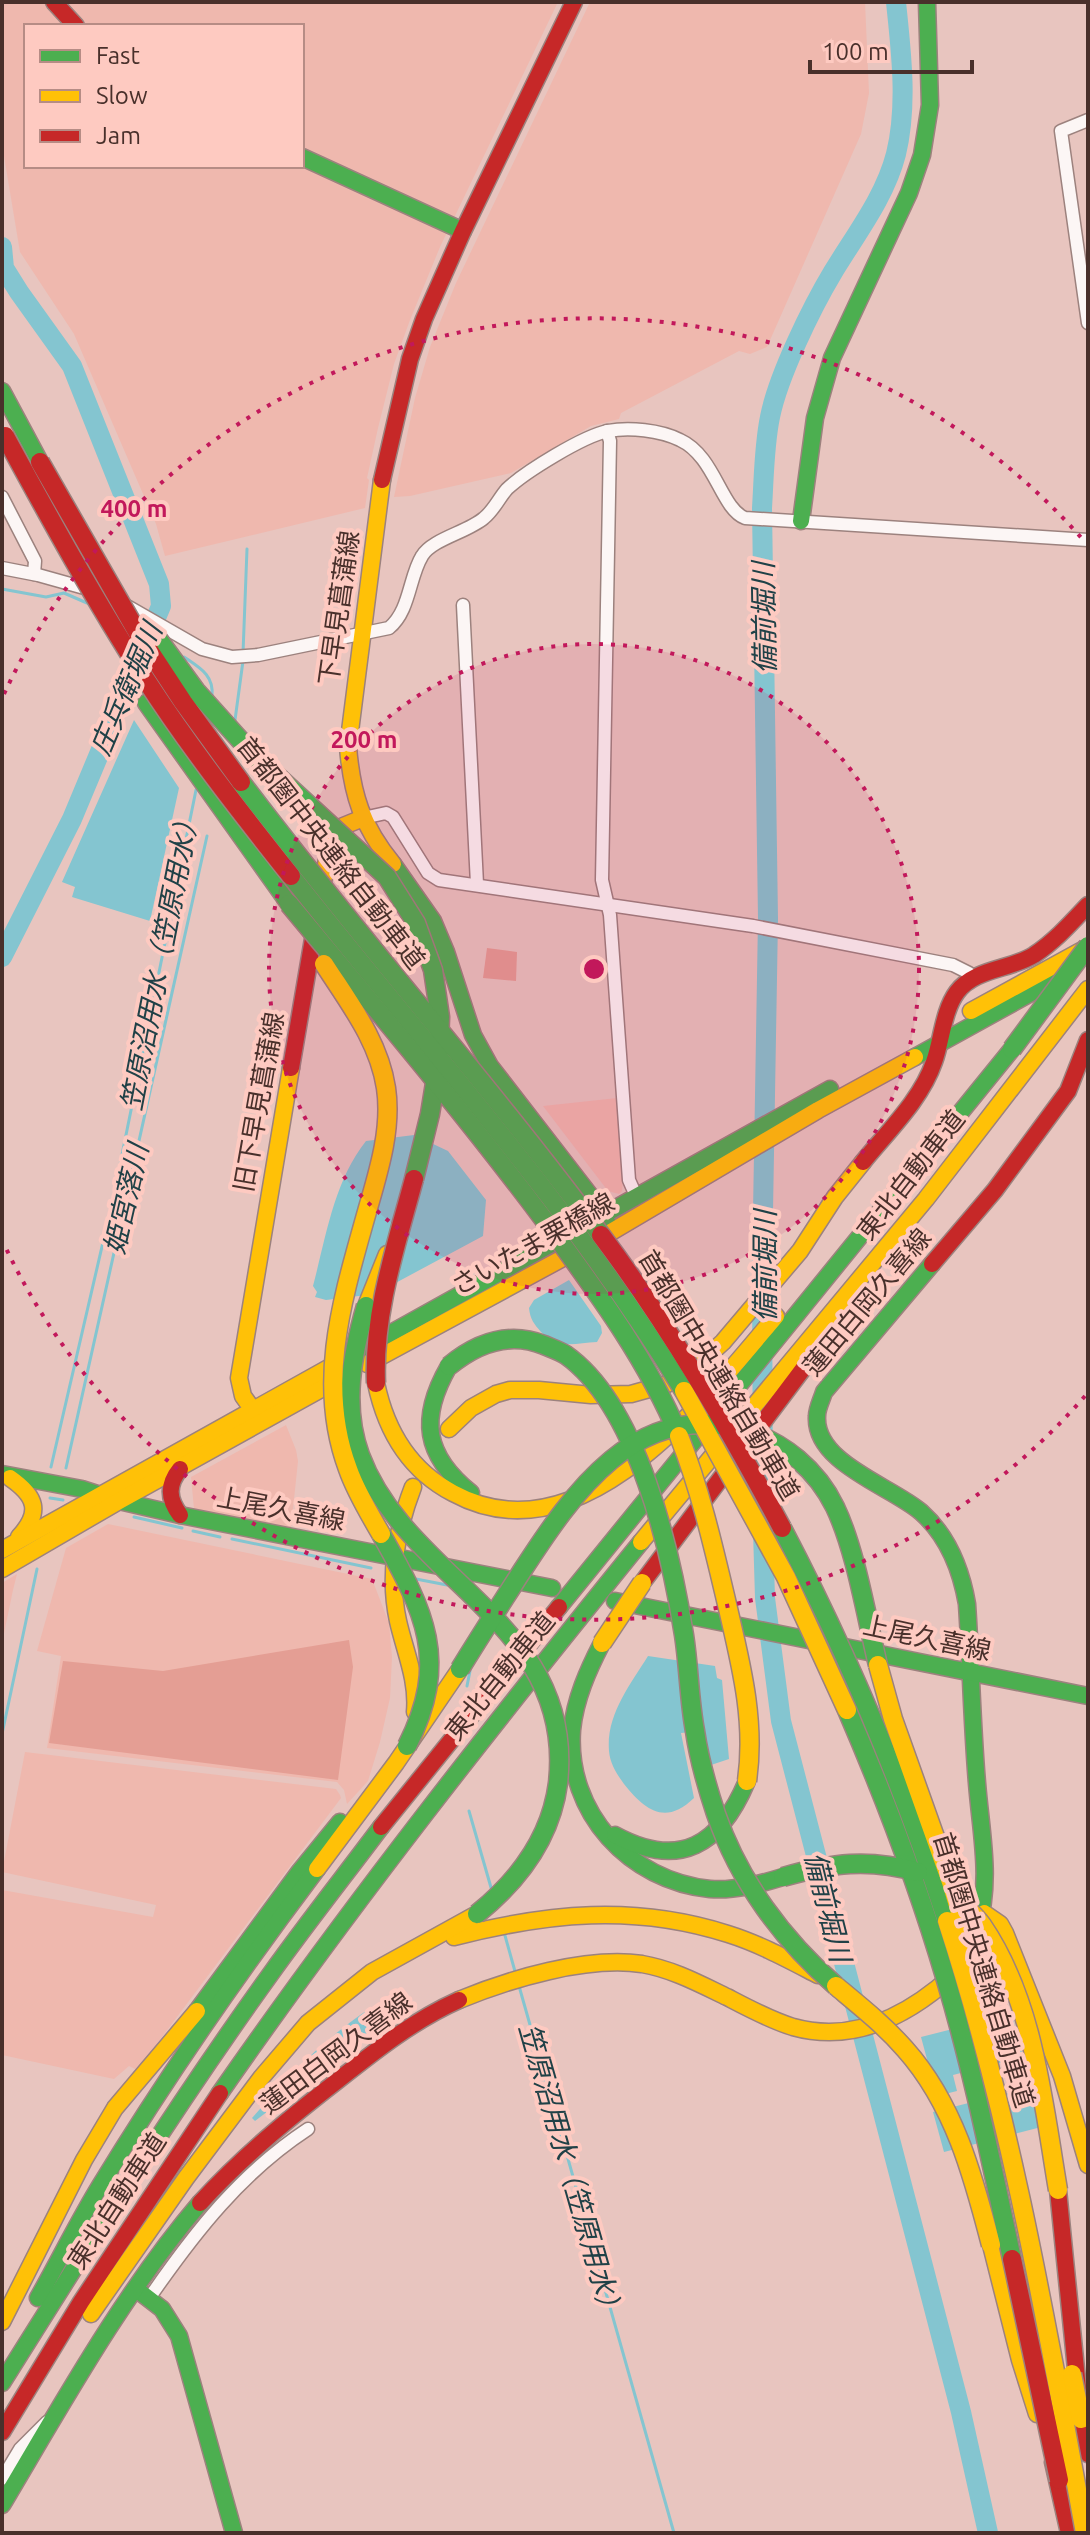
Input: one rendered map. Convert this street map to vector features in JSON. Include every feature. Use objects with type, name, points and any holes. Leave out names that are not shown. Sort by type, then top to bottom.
[{"type":"main road","points":[[54,2],[74,24]]},
{"type":"main road","name":"下早見菖蒲線","points":[[574,2],[463,231],[410,359],[383,472],[348,747],[352,780],[363,818],[370,833],[412,885],[434,921],[473,1036],[484,1057],[608,1224]]},
{"type":"main road","points":[[796,520],[823,382],[909,193],[922,155],[930,105],[927,2]]},
{"type":"main road","points":[[304,158],[463,231]]},
{"type":"main road","name":"首都圏中央連絡自動車道","points":[[2,391],[110,587],[202,730],[331,897],[514,1120],[626,1270],[712,1405],[772,1509],[811,1585],[890,1763],[954,1941],[1010,2149],[1061,2395],[1085,2533]]},
{"type":"main road","points":[[3,434],[13,470],[46,534],[131,677],[196,776],[289,904],[479,1134],[537,1210],[615,1321],[670,1416],[696,1485],[737,1646],[751,1728],[752,1747],[747,1781],[738,1805],[725,1824],[704,1842],[671,1852],[635,1847],[618,1838],[602,1824],[585,1801]]},
{"type":"main road","name":"首都圏中央連絡自動車道","points":[[3,434],[103,612],[195,751],[335,932],[558,1208],[663,1357],[759,1522],[840,1689],[891,1817],[937,1948],[991,2154],[1069,2533]]},
{"type":"main road","points":[[40,462],[196,691],[250,751],[387,877],[427,945],[435,974],[441,1031],[434,1096],[376,1328],[376,1383],[390,1429],[412,1462],[440,1487],[498,1510],[555,1505],[582,1497],[618,1476],[688,1415],[853,1231],[902,1187]]},
{"type":"main road","name":"旧下早見菖蒲線","points":[[253,1410],[243,1396],[239,1378],[331,837],[346,824],[363,818]]},
{"type":"main road","points":[[289,904],[367,1035],[377,1055],[387,1094],[387,1131],[343,1303],[333,1353],[332,1392],[337,1434],[351,1478],[402,1569],[426,1632],[430,1663],[427,1695],[407,1746]]},
{"type":"main road","points":[[449,1429],[471,1408],[510,1390],[613,1396],[667,1384],[687,1373],[723,1342],[800,1251],[835,1197],[920,1092],[928,1078],[953,996],[972,978],[1031,957],[1059,936],[1088,905]]},
{"type":"main road","name":"さいたま栗橋線","points":[[2,1569],[943,1034],[1088,946]]},
{"type":"main road","name":"東北自動車道","points":[[2,2383],[104,2220],[272,1972],[425,1770],[902,1187],[1012,1049],[1088,946]]},
{"type":"main road","name":"さいたま栗橋線","points":[[943,1034],[1088,961]]},
{"type":"main road","name":"東北自動車道","points":[[6,2426],[137,2215],[294,1988],[476,1746],[721,1444],[868,1270],[1033,1064],[1088,989]]},
{"type":"main road","name":"蓮田白岡久喜線","points":[[2,2505],[56,2413],[143,2293],[188,2219],[244,2157],[308,2103],[399,2034],[444,2006],[475,1993],[557,1973],[627,1963],[660,1967],[799,2028],[842,2032],[887,2023],[935,1992],[957,1971],[984,1913],[988,1890],[965,1594],[946,1542],[928,1519],[908,1500],[833,1454],[818,1431],[816,1412],[824,1392],[995,1190],[1040,1131],[1068,1091],[1088,1040]]},
{"type":"main road","name":"さいたま栗橋線","points":[[5,1548],[508,1267],[608,1224],[637,1198],[741,1148]]},
{"type":"main road","points":[[405,1208],[355,1341],[349,1400],[355,1439],[370,1478],[394,1514],[426,1551],[499,1622],[528,1659],[549,1699],[558,1742],[558,1785],[547,1828],[524,1868],[479,1921]]},
{"type":"main road","points":[[868,1270],[852,1301],[642,1583],[602,1643],[581,1689],[572,1735],[575,1771],[590,1814],[610,1842],[624,1856],[659,1878],[678,1885],[712,1890],[741,1888],[818,1867],[868,1861],[894,1864],[919,1873],[940,1885],[976,1916],[990,1935],[1014,1986],[1044,2111],[1058,2190],[1081,2419]]},
{"type":"main road","points":[[513,1509],[477,1497],[448,1473],[431,1440],[429,1408],[440,1379],[449,1366],[474,1346],[522,1338],[540,1341],[557,1349],[585,1369],[611,1405],[636,1457],[668,1556],[684,1637],[697,1743],[719,1821],[735,1858],[768,1911],[799,1950],[878,2021],[916,2062],[933,2085],[959,2135],[971,2167],[1020,2360],[1059,2480]]},
{"type":"main road","points":[[2,2375],[34,2305],[99,2188],[185,2052],[258,1947],[407,1746],[557,1516],[591,1475],[622,1449],[669,1429],[712,1424],[764,1437],[780,1445],[810,1469],[831,1500],[846,1535],[889,1706],[979,1971],[1026,2160],[1088,2454]]},
{"type":"main road","points":[[180,1515],[173,1507],[168,1492],[169,1483],[185,1465]]},
{"type":"main road","points":[[4,1475],[26,1490],[34,1508],[31,1523],[5,1548]]},
{"type":"main road","name":"上尾久喜線","points":[[4,1475],[82,1489],[180,1515],[552,1588]]},
{"type":"main road","points":[[2,2322],[35,2264],[67,2191],[115,2108],[186,2025],[253,1931],[403,1746],[414,1720],[416,1696],[398,1620],[393,1558],[397,1531],[413,1487]]},
{"type":"main road","name":"上尾久喜線","points":[[615,1601],[1088,1696]]},
{"type":"main road","points":[[6,2426],[69,2346],[186,2178],[288,2044],[351,1987],[411,1951],[479,1921],[573,1913],[631,1914],[676,1920],[749,1941],[786,1957],[836,1986]]},
{"type":"main road","points":[[984,1913],[1000,1924],[1005,1933],[1077,2119],[1088,2165]]},
{"type":"main road","points":[[143,2293],[161,2306],[179,2336],[234,2533]]},
{"type":"street","points":[[1088,120],[1061,131],[1088,323]]},
{"type":"street","points":[[607,431],[610,441],[602,880],[609,904],[629,1180],[637,1198]]},
{"type":"street","points":[[2,568],[100,593],[202,649],[232,657],[258,655],[361,634],[393,625],[420,559],[429,548],[462,533],[484,518],[522,476],[607,431],[662,433],[682,440],[705,461],[732,511],[745,518],[1088,540]]},
{"type":"street","points":[[2,497],[35,561],[34,574]]},
{"type":"street","points":[[463,605],[477,884]]},
{"type":"street","points":[[363,818],[389,814],[397,820],[430,876],[439,880],[787,932],[953,965],[969,973],[972,978]]},
{"type":"street","points":[[143,2293],[223,2202],[275,2151],[308,2129]]},
{"type":"street","points":[[2,2479],[20,2449],[56,2413]]},
{"type":"shaded area","points":[[2,2],[558,2],[440,247],[410,320],[394,364],[378,428],[367,478],[365,508],[165,556],[156,524],[74,334],[20,252],[2,144]]},
{"type":"shaded area","points":[[590,2],[865,2],[869,93],[861,134],[767,347],[750,354],[739,351],[621,413],[619,419],[591,426],[511,473],[394,497],[415,398],[430,347],[456,283]]},
{"type":"shaded area","points":[[487,948],[517,952],[516,981],[483,978]]},
{"type":"shaded area","points":[[617,1098],[623,1179],[619,1194],[608,1191],[543,1106]]},
{"type":"shaded area","points":[[286,1425],[298,1461],[291,1528],[194,1509],[191,1477]]},
{"type":"shaded area","points":[[108,1524],[372,1579],[389,1623],[392,1657],[390,1698],[368,1781],[347,1804],[344,1790],[337,1782],[47,1748],[61,1656],[37,1651],[66,1548]]},
{"type":"shaded area","points":[[17,1574],[13,1590],[2,1643],[2,1583]]},
{"type":"shaded area","points":[[349,1640],[353,1667],[338,1780],[49,1743],[63,1661],[163,1671]]},
{"type":"shaded area","points":[[25,1752],[336,1789],[341,1798],[137,2070],[129,2066],[114,2079],[2,2055],[2,1890],[153,1917],[156,1905],[2,1872]]},
{"type":"water","points":[[134,720],[179,788],[150,921],[72,897],[75,887],[62,882]]},
{"type":"water","points":[[414,1135],[448,1151],[486,1200],[483,1236],[375,1294],[326,1300],[315,1297],[317,1292],[313,1286],[332,1210],[355,1157],[366,1141]]},
{"type":"water","points":[[569,1280],[601,1326],[602,1333],[597,1342],[567,1344],[554,1341],[541,1332],[531,1318],[529,1308],[534,1300]]},
{"type":"water","points":[[648,1656],[715,1666],[717,1678],[722,1680],[729,1759],[708,1766],[701,1731],[681,1733],[694,1798],[684,1807],[665,1813],[648,1807],[632,1793],[614,1769],[609,1751],[615,1713]]},
{"type":"water","points":[[366,2011],[370,2016],[368,2035],[255,2121],[252,2118],[305,2061]]},
{"type":"water","points":[[1012,2014],[1023,2057],[953,2075],[957,2091],[937,2096],[921,2037]]},
{"type":"water","points":[[1047,2083],[1057,2123],[944,2152],[933,2112]]},
{"type":"waterway","name":"備前堀川","points":[[763,1495],[762,1271],[768,919],[762,508],[765,450],[774,400],[797,342],[825,287],[877,200],[896,154],[903,97],[896,2]]},
{"type":"waterway","name":"庄兵衛堀川","points":[[2,247],[4,268],[72,366],[159,584],[161,606],[72,819],[2,957]]},
{"type":"waterway","name":"姫宮落川","points":[[243,653],[247,549]]},
{"type":"waterway","name":"笠原沼用水（笠原用水）","points":[[2,589],[46,597],[64,593],[87,603]]},
{"type":"waterway","name":"笠原沼用水（笠原用水）","points":[[184,657],[208,677],[212,696]]},
{"type":"waterway","name":"姫宮落川","points":[[235,720],[243,661]]},
{"type":"waterway","name":"笠原沼用水（笠原用水）","points":[[51,1467],[113,1199],[196,790]]},
{"type":"waterway","name":"姫宮落川","points":[[66,1468],[207,836]]},
{"type":"waterway","name":"笠原沼用水（笠原用水）","points":[[50,1498],[63,1500]]},
{"type":"waterway","name":"笠原沼用水（笠原用水）","points":[[134,1517],[182,1528]]},
{"type":"waterway","name":"笠原沼用水（笠原用水）","points":[[193,1531],[220,1537]]},
{"type":"waterway","name":"備前堀川","points":[[763,1531],[765,1598],[781,1721],[961,2412],[988,2533]]},
{"type":"waterway","name":"笠原沼用水（笠原用水）","points":[[232,1539],[371,1568]]},
{"type":"waterway","name":"姫宮落川","points":[[2,1734],[37,1569]]},
{"type":"waterway","name":"笠原沼用水（笠原用水）","points":[[416,1579],[447,1585]]},
{"type":"waterway","name":"笠原沼用水（笠原用水）","points":[[467,1686],[470,1671]]},
{"type":"waterway","name":"笠原沼用水（笠原用水）","points":[[469,1811],[492,1891]]},
{"type":"waterway","name":"笠原沼用水（笠原用水）","points":[[504,1932],[516,1975]]},
{"type":"waterway","name":"笠原沼用水（笠原用水）","points":[[519,1986],[674,2533]]},
{"type":"traffic: fast","points":[[801,521],[815,418],[832,358],[909,193],[922,155],[930,105],[927,2]]},
{"type":"traffic: fast","points":[[304,158],[463,231]]},
{"type":"traffic: fast","points":[[2,391],[40,462]]},
{"type":"traffic: fast","points":[[158,639],[196,691],[250,751],[387,877],[416,923],[433,970],[440,1017],[438,1065],[414,1179]]},
{"type":"traffic: fast","points":[[146,703],[289,904]]},
{"type":"traffic: fast","points":[[241,782],[513,1120],[601,1235]]},
{"type":"traffic: fast","points":[[393,864],[433,921],[473,1035],[490,1066],[599,1207],[608,1224]]},
{"type":"traffic: fast","points":[[291,876],[546,1192],[640,1323],[684,1391]]},
{"type":"traffic: fast","points":[[289,904],[453,1103],[548,1225],[636,1353],[679,1436]]},
{"type":"traffic: fast","points":[[1012,1049],[1088,946]]},
{"type":"traffic: fast","points":[[915,1057],[1067,973]]},
{"type":"traffic: fast","points":[[559,1607],[1012,1049]]},
{"type":"traffic: fast","points":[[366,1347],[830,1089]]},
{"type":"traffic: fast","points":[[932,1264],[824,1392],[817,1416],[819,1433],[841,1460],[908,1502],[930,1521],[946,1542],[961,1578],[967,1604],[975,1761],[985,1875],[977,1930]]},
{"type":"traffic: fast","points":[[366,1306],[353,1362],[350,1399],[360,1455],[383,1499],[413,1537],[516,1642],[541,1682],[557,1728],[558,1783],[548,1822],[519,1872],[477,1914]]},
{"type":"traffic: fast","points":[[449,1366],[471,1351],[494,1342],[506,1339],[531,1341],[566,1355],[591,1378],[613,1409],[632,1444],[660,1523],[684,1635],[697,1741],[716,1814],[737,1863],[765,1908],[798,1949],[836,1986]]},
{"type":"traffic: fast","points":[[449,1366],[433,1402],[431,1435],[435,1450],[444,1464],[471,1493]]},
{"type":"traffic: fast","points":[[460,1669],[541,1542],[586,1484],[611,1460],[639,1441],[671,1428],[706,1424],[744,1430],[773,1442],[798,1459],[819,1481],[835,1507],[849,1543],[878,1665]]},
{"type":"traffic: fast","points":[[2,1474],[82,1489],[180,1515],[552,1588]]},
{"type":"traffic: fast","points":[[782,1528],[873,1721],[947,1921]]},
{"type":"traffic: fast","points":[[381,1534],[410,1588],[427,1637],[427,1688],[420,1716],[407,1746]]},
{"type":"traffic: fast","points":[[220,2093],[425,1814],[641,1542]]},
{"type":"traffic: fast","points":[[615,1601],[1088,1696]]},
{"type":"traffic: fast","points":[[602,1643],[576,1707],[572,1730],[573,1760],[580,1789],[592,1815],[609,1838],[630,1857],[654,1872],[681,1883],[729,1889],[783,1877]]},
{"type":"traffic: fast","points":[[847,1710],[901,1844],[946,1980],[1012,2259]]},
{"type":"traffic: fast","points":[[615,1835],[659,1850],[678,1850],[695,1845],[711,1835],[724,1821],[747,1781]]},
{"type":"traffic: fast","points":[[197,2011],[340,1822]]},
{"type":"traffic: fast","points":[[2,2383],[202,2073],[285,1954],[381,1827]]},
{"type":"traffic: fast","points":[[783,1877],[850,1864],[883,1865],[918,1872]]},
{"type":"traffic: fast","points":[[38,2298],[92,2200],[151,2104],[232,1985],[317,1869]]},
{"type":"traffic: fast","points":[[2,2505],[120,2311],[200,2203]]},
{"type":"traffic: fast","points":[[136,2289],[162,2309],[179,2336],[234,2533]]},
{"type":"traffic: slow","points":[[382,480],[348,747],[360,809],[373,836],[393,864]]},
{"type":"traffic: slow","points":[[321,893],[331,837],[341,827],[363,818]]},
{"type":"traffic: slow","points":[[971,1011],[1086,948]]},
{"type":"traffic: slow","points":[[324,964],[370,1038],[386,1088],[387,1118],[383,1149],[342,1305],[333,1370],[338,1436],[355,1486],[381,1534]]},
{"type":"traffic: slow","points":[[641,1542],[926,1199],[1088,989]]},
{"type":"traffic: slow","points":[[367,1364],[611,1232],[818,1110],[915,1057]]},
{"type":"traffic: slow","points":[[253,1410],[243,1396],[239,1378],[291,1068]]},
{"type":"traffic: slow","points":[[449,1429],[471,1408],[510,1390],[631,1394],[667,1384],[701,1362],[723,1342],[800,1251],[835,1197],[863,1162]]},
{"type":"traffic: slow","points":[[366,1306],[387,1254]]},
{"type":"traffic: slow","points":[[376,1383],[393,1433],[412,1461],[437,1484],[453,1493],[501,1509],[547,1507],[592,1490],[636,1463],[676,1428],[776,1316]]},
{"type":"traffic: slow","points":[[2,1550],[341,1361]]},
{"type":"traffic: slow","points":[[2,1569],[341,1378]]},
{"type":"traffic: slow","points":[[684,1391],[786,1577],[847,1710]]},
{"type":"traffic: slow","points":[[679,1436],[706,1517],[741,1668],[748,1713],[747,1781]]},
{"type":"traffic: slow","points":[[10,1478],[26,1491],[33,1505],[31,1520],[19,1537]]},
{"type":"traffic: slow","points":[[413,1487],[398,1537],[394,1587],[398,1621],[413,1677],[415,1712]]},
{"type":"traffic: slow","points":[[602,1643],[642,1583]]},
{"type":"traffic: slow","points":[[878,1665],[893,1719],[951,1882],[991,2017]]},
{"type":"traffic: slow","points":[[317,1869],[396,1763],[460,1669]]},
{"type":"traffic: slow","points":[[957,1898],[982,1925],[1014,1986],[1034,2053],[1058,2190]]},
{"type":"traffic: slow","points":[[984,1913],[1000,1924],[1005,1933],[1062,2076],[1088,2165]]},
{"type":"traffic: slow","points":[[91,2314],[186,2178],[261,2078],[308,2023],[372,1972],[477,1914]]},
{"type":"traffic: slow","points":[[454,1937],[557,1918],[591,1915],[659,1918],[740,1938],[818,1975]]},
{"type":"traffic: slow","points":[[947,1921],[991,2072],[1009,2148],[1042,2302],[1085,2533]]},
{"type":"traffic: slow","points":[[459,2000],[549,1971],[620,1962],[664,1969],[793,2027],[838,2032],[859,2029],[899,2014],[953,1975]]},
{"type":"traffic: slow","points":[[836,1986],[897,2040],[937,2093],[960,2141],[991,2245]]},
{"type":"traffic: slow","points":[[2,2322],[84,2160],[115,2108],[197,2011]]},
{"type":"traffic: slow","points":[[991,2245],[1037,2414]]},
{"type":"traffic: slow","points":[[1072,2374],[1081,2419]]},
{"type":"traffic: jam","points":[[54,2],[74,24]]},
{"type":"traffic: jam","points":[[382,480],[410,359],[424,319],[574,2]]},
{"type":"traffic: jam","points":[[5,436],[91,590],[146,680],[198,755],[291,876]]},
{"type":"traffic: jam","points":[[40,462],[139,635],[241,782]]},
{"type":"traffic: jam","points":[[863,1162],[921,1089],[934,1062],[952,1000],[964,984],[1034,955],[1056,938],[1088,905]]},
{"type":"traffic: jam","points":[[291,1068],[315,927]]},
{"type":"traffic: jam","points":[[932,1264],[995,1190],[1068,1091],[1088,1040]]},
{"type":"traffic: jam","points":[[376,1383],[382,1305],[414,1179]]},
{"type":"traffic: jam","points":[[601,1235],[651,1305],[697,1378],[782,1528]]},
{"type":"traffic: jam","points":[[642,1583],[809,1361]]},
{"type":"traffic: jam","points":[[180,1469],[171,1492],[180,1515]]},
{"type":"traffic: jam","points":[[381,1827],[559,1607]]},
{"type":"traffic: jam","points":[[200,2203],[266,2139],[380,2047],[459,2000]]},
{"type":"traffic: jam","points":[[2,2432],[81,2302],[220,2093]]},
{"type":"traffic: jam","points":[[1058,2190],[1081,2419],[1088,2454]]},
{"type":"traffic: jam","points":[[1012,2259],[1059,2480]]},
{"type":"traffic: jam","points":[[1053,2462],[1069,2533]]}]
